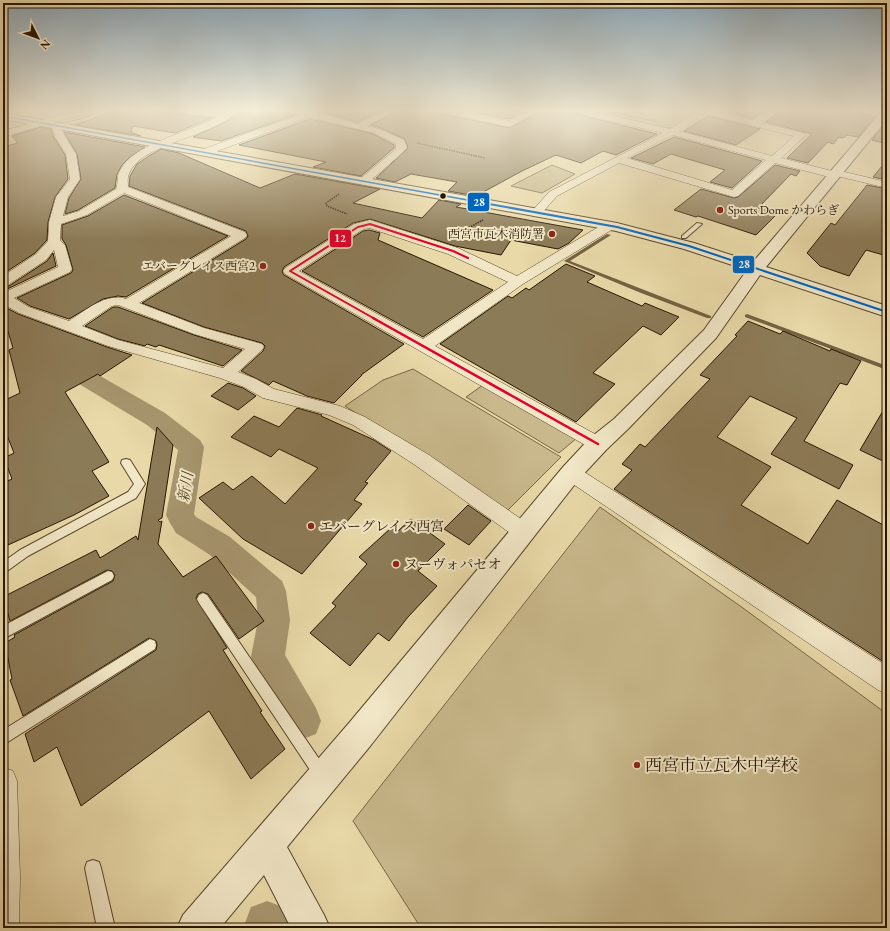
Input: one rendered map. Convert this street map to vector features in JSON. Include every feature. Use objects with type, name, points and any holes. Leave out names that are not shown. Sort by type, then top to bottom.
[{"type":"street","points":[[3,282],[41,257],[54,242],[55,222],[62,197],[75,179],[71,153]]},
{"type":"street","points":[[122,188],[121,180],[123,172],[132,161],[147,153]]},
{"type":"street","points":[[229,153],[539,209],[628,223],[684,237],[887,312]]},
{"type":"street","points":[[368,178],[395,153]]},
{"type":"street","points":[[539,209],[553,194],[629,153]]},
{"type":"street","points":[[748,153],[887,186]]},
{"type":"street","points":[[618,159],[734,194],[780,153]]},
{"type":"street","points":[[196,928],[323,778],[571,473],[598,444],[653,393],[710,334],[724,315],[734,297],[759,265],[852,153]]},
{"type":"street","points":[[55,222],[69,219],[83,213],[120,191],[122,188]]},
{"type":"street","points":[[122,188],[242,235],[128,304]]},
{"type":"street","points":[[539,209],[689,246],[887,302]]},
{"type":"street","points":[[518,281],[453,251],[370,224],[358,227],[290,271],[598,444]]},
{"type":"street","points":[[424,346],[518,281],[609,226]]},
{"type":"street","points":[[3,298],[65,269],[59,245],[54,242]]},
{"type":"street","points":[[3,298],[24,310],[113,343],[226,374],[250,383],[269,394],[334,410],[359,421],[422,460],[524,532]]},
{"type":"street","points":[[70,327],[108,303],[119,301],[199,331],[256,347],[226,374]]},
{"type":"street","points":[[571,473],[887,681]]},
{"type":"street","points":[[3,781],[5,877],[3,928]]},
{"type":"street","points":[[267,844],[311,928]]},
{"type":"lane","points":[[684,237],[699,224]]},
{"type":"lane","points":[[3,569],[24,552],[132,496],[140,484],[126,463]]},
{"type":"lane","points":[[3,633],[108,576]]},
{"type":"lane","points":[[203,599],[323,778]]},
{"type":"lane","points":[[3,738],[150,645]]},
{"type":"lane","points":[[93,868],[106,928]]},
{"type":"path","points":[[465,153],[485,158]]},
{"type":"path","points":[[342,192],[326,203],[327,206],[364,220],[366,224]]},
{"type":"path","points":[[432,244],[446,234],[461,232],[485,218]]},
{"type":"shaded area","points":[[552,165],[575,174],[542,193],[511,186]]},
{"type":"shaded area","points":[[413,369],[561,457],[507,511],[345,406],[383,380]]},
{"type":"shaded area","points":[[483,385],[577,438],[559,453],[466,397]]},
{"type":"shaded area","name":"西宮市立瓦木中学校","points":[[600,507],[743,608],[887,714],[887,928],[421,928],[353,821]]},
{"type":"building","points":[[3,153],[64,153],[68,179],[55,197],[48,222],[47,240],[35,253],[3,274]]},
{"type":"building","points":[[135,153],[122,165],[117,174],[115,188],[78,210],[65,214],[69,198],[81,179],[77,154]]},
{"type":"building","points":[[153,153],[180,153],[260,188],[295,174],[380,189],[353,203],[422,218],[439,200],[461,204],[456,207],[583,230],[569,243],[558,249],[511,240],[501,255],[455,246],[370,219],[353,223],[284,267],[282,272],[284,275],[404,344],[361,375],[334,403],[307,396],[273,381],[269,385],[241,371],[263,351],[265,346],[262,343],[204,327],[142,303],[246,239],[248,236],[246,231],[129,186],[130,176],[137,164]]},
{"type":"building","points":[[282,153],[388,153],[361,176],[313,167],[326,162]]},
{"type":"building","points":[[402,153],[599,153],[581,163],[556,155],[522,171],[476,196],[448,191],[457,182],[411,174],[395,182],[376,178]]},
{"type":"building","points":[[640,153],[734,153],[762,161],[732,188],[710,182],[725,170],[671,154],[653,164],[631,158]]},
{"type":"building","points":[[792,153],[817,153],[808,163],[787,158]]},
{"type":"building","points":[[887,160],[887,180],[873,177]]},
{"type":"building","points":[[775,165],[800,171],[796,176],[791,174],[758,208],[777,214],[756,235],[698,216],[696,217],[674,210],[701,189],[734,198],[738,197]]},
{"type":"building","points":[[867,185],[887,189],[887,256],[866,250],[849,276],[820,266],[807,253],[831,223],[835,225]]},
{"type":"building","points":[[124,195],[228,236],[126,297],[118,296],[103,299],[69,319],[30,306],[17,298],[71,273],[73,270],[66,245],[62,239],[62,225],[88,216]]},
{"type":"building","points":[[369,230],[380,233],[378,240],[493,290],[423,337],[302,271],[363,231]]},
{"type":"building","points":[[53,253],[56,266],[3,291],[3,287],[9,286],[47,261]]},
{"type":"building","points":[[566,264],[595,276],[587,282],[642,306],[645,303],[679,317],[661,335],[643,326],[593,373],[615,384],[576,422],[440,344],[508,296],[512,298],[526,288],[529,290]]},
{"type":"building","points":[[3,306],[18,314],[132,355],[100,376],[98,374],[65,392],[109,462],[92,471],[109,496],[74,515],[8,545],[3,517],[3,483],[12,479],[4,458],[14,453],[3,425],[3,417],[8,415],[3,401],[20,393],[9,350],[13,348],[3,315]]},
{"type":"building","points":[[113,307],[118,307],[194,335],[242,350],[223,366],[159,345],[156,347],[147,344],[145,346],[118,339],[85,326]]},
{"type":"building","points":[[748,321],[780,334],[783,331],[830,351],[831,349],[861,361],[847,385],[840,383],[804,441],[853,465],[839,489],[771,454],[797,418],[750,396],[717,437],[771,467],[741,505],[808,544],[837,500],[887,527],[887,664],[614,489],[632,470],[622,464],[640,444],[645,447],[710,379],[700,375],[737,336],[735,335]]},
{"type":"building","points":[[228,383],[243,388],[256,396],[238,410],[211,396]]},
{"type":"building","points":[[887,404],[887,463],[860,450]]},
{"type":"building","points":[[297,408],[322,415],[321,416],[374,440],[391,451],[365,482],[368,483],[354,500],[362,504],[302,574],[243,539],[199,498],[223,482],[233,490],[252,476],[285,504],[318,468],[279,449],[271,457],[231,437],[254,416],[279,427]]},
{"type":"building","points":[[157,427],[173,445],[162,518],[158,520],[160,522],[162,521],[158,544],[183,577],[216,556],[264,621],[239,639],[208,594],[202,592],[198,594],[196,598],[227,648],[223,650],[262,711],[260,712],[285,749],[251,779],[209,711],[81,806],[57,747],[34,762],[25,734],[156,650],[156,641],[149,638],[23,716],[10,680],[12,679],[5,643],[15,637],[14,635],[113,581],[115,575],[112,571],[107,570],[10,621],[3,597],[96,550],[100,558],[136,536],[138,540]]},
{"type":"building","points":[[468,505],[491,521],[469,545],[444,529]]},
{"type":"building","points":[[411,519],[445,544],[418,571],[437,586],[408,617],[389,641],[378,633],[350,666],[310,633],[336,606],[332,603],[367,564],[359,557],[391,528],[397,532]]},
{"type":"waterway","points":[[609,235],[566,261],[709,317]]},
{"type":"waterway","points":[[747,316],[887,368]]},
{"type":"waterway","name":"新川","points":[[59,362],[156,419],[191,447],[180,515],[186,525],[220,546],[271,591],[274,620],[268,657],[303,721]]},
{"type":"waterway","name":"新川","points":[[267,923],[269,928]]},
{"type":"transit line","name":"28","points":[[210,153],[617,227],[689,246],[887,312]]},
{"type":"transit line","name":"12","points":[[468,258],[453,251],[370,224],[358,227],[290,271],[598,444]]},
{"type":"place","name":"Sports Dome かわらぎ","points":[[720,210]]},
{"type":"place","name":"西宮市瓦木消防署","points":[[552,234]]},
{"type":"place","name":"エバーグレイス西宮2","points":[[263,266]]},
{"type":"place","name":"エバーグレイス西宮","points":[[311,526]]},
{"type":"place","name":"ヌーヴォパセオ","points":[[396,564]]},
{"type":"place","name":"西宮市立瓦木中学校","points":[[637,765]]}]
